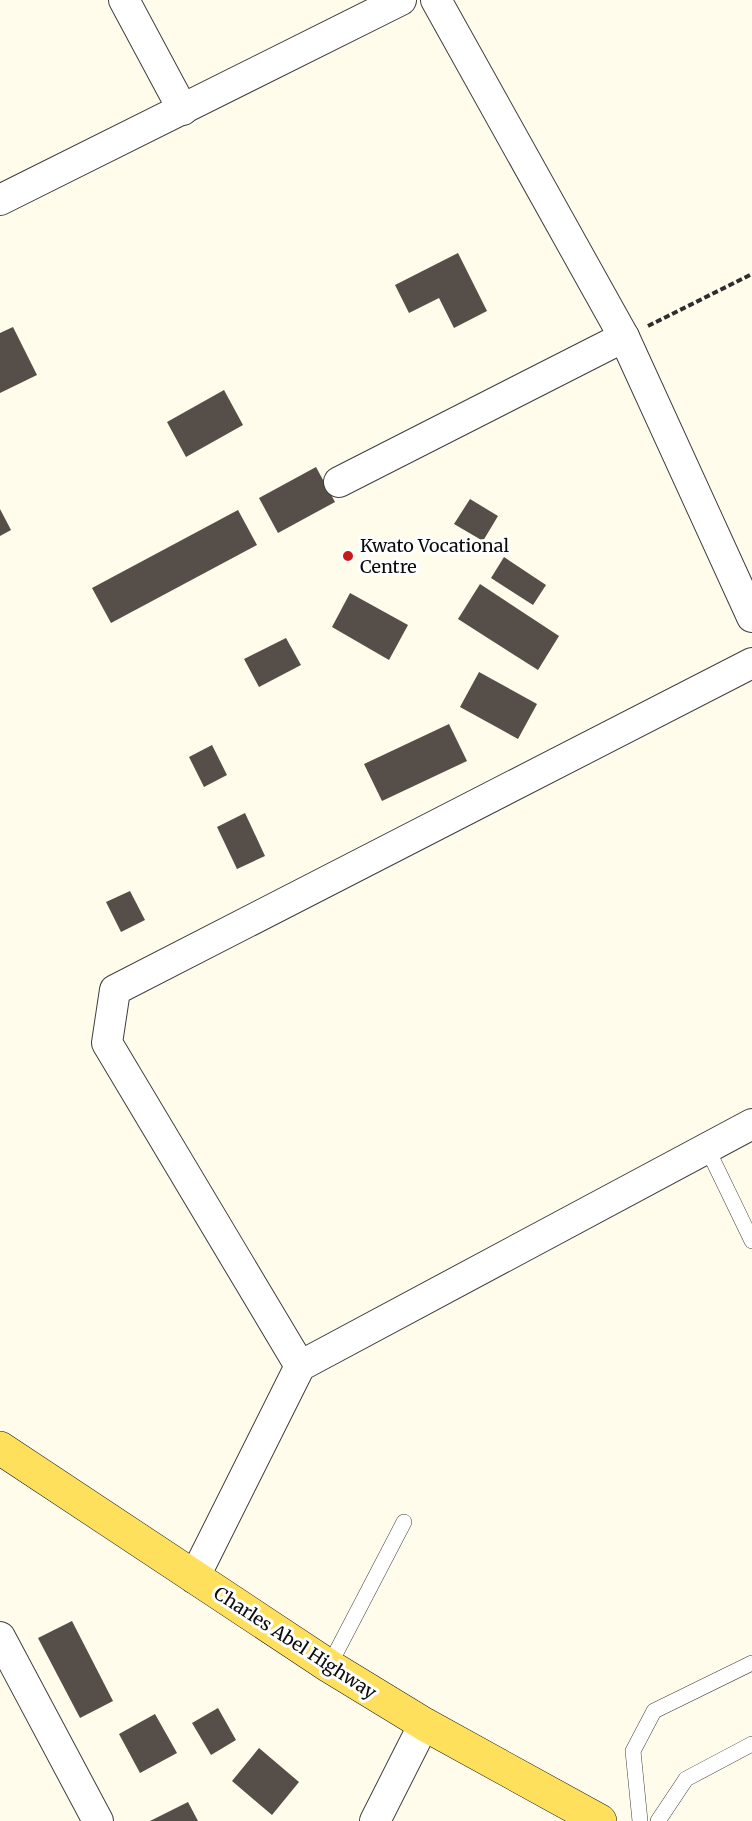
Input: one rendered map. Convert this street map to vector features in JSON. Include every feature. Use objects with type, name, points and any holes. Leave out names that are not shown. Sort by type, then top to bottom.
[{"type":"main road","name":"Charles Abel Highway","points":[[0,1448],[329,1666],[424,1724],[600,1821]]},
{"type":"street","points":[[124,0],[183,110]]},
{"type":"street","points":[[0,200],[400,0]]},
{"type":"street","points":[[436,0],[624,338],[752,617]]},
{"type":"street","points":[[339,482],[624,338]]},
{"type":"street","points":[[300,1366],[107,1043],[115,990],[752,663]]},
{"type":"street","points":[[194,1578],[300,1366],[752,1124]]},
{"type":"street","points":[[0,1637],[98,1821]]},
{"type":"street","points":[[375,1821],[424,1724]]},
{"type":"lane","points":[[707,1148],[752,1241]]},
{"type":"lane","points":[[329,1666],[404,1522]]},
{"type":"lane","points":[[640,1821],[633,1751],[654,1711],[752,1663]]},
{"type":"lane","points":[[658,1821],[686,1779],[752,1744]]},
{"type":"path","points":[[624,338],[752,274]]},
{"type":"building","points":[[458,253],[487,311],[454,328],[439,298],[409,313],[395,285]]},
{"type":"building","points":[[13,327],[37,375],[0,393],[0,333]]},
{"type":"building","points":[[224,390],[243,425],[186,457],[167,422]]},
{"type":"building","points":[[316,467],[335,502],[278,533],[259,498]]},
{"type":"building","points":[[470,499],[498,516],[483,541],[454,524]]},
{"type":"building","points":[[0,509],[11,530],[0,536]]},
{"type":"building","points":[[238,510],[257,545],[111,623],[92,588]]},
{"type":"building","points":[[504,557],[546,585],[533,605],[491,578]]},
{"type":"building","points":[[480,584],[559,636],[538,670],[458,619]]},
{"type":"building","points":[[350,593],[408,625],[389,660],[332,627]]},
{"type":"building","points":[[286,638],[301,665],[259,687],[244,659]]},
{"type":"building","points":[[479,672],[537,704],[518,739],[460,707]]},
{"type":"building","points":[[449,724],[467,761],[382,801],[364,764]]},
{"type":"building","points":[[212,745],[227,775],[204,787],[189,757]]},
{"type":"building","points":[[245,813],[265,856],[237,869],[217,827]]},
{"type":"building","points":[[130,891],[145,920],[121,932],[106,902]]},
{"type":"building","points":[[72,1621],[113,1701],[80,1718],[38,1638]]},
{"type":"building","points":[[218,1708],[236,1740],[211,1755],[192,1723]]},
{"type":"building","points":[[155,1714],[177,1753],[140,1773],[119,1734]]},
{"type":"building","points":[[259,1748],[299,1782],[272,1815],[232,1781]]},
{"type":"building","points":[[188,1802],[198,1821],[150,1821]]},
{"type":"place","name":"Kwato Vocational Centre","points":[[348,556]]}]
